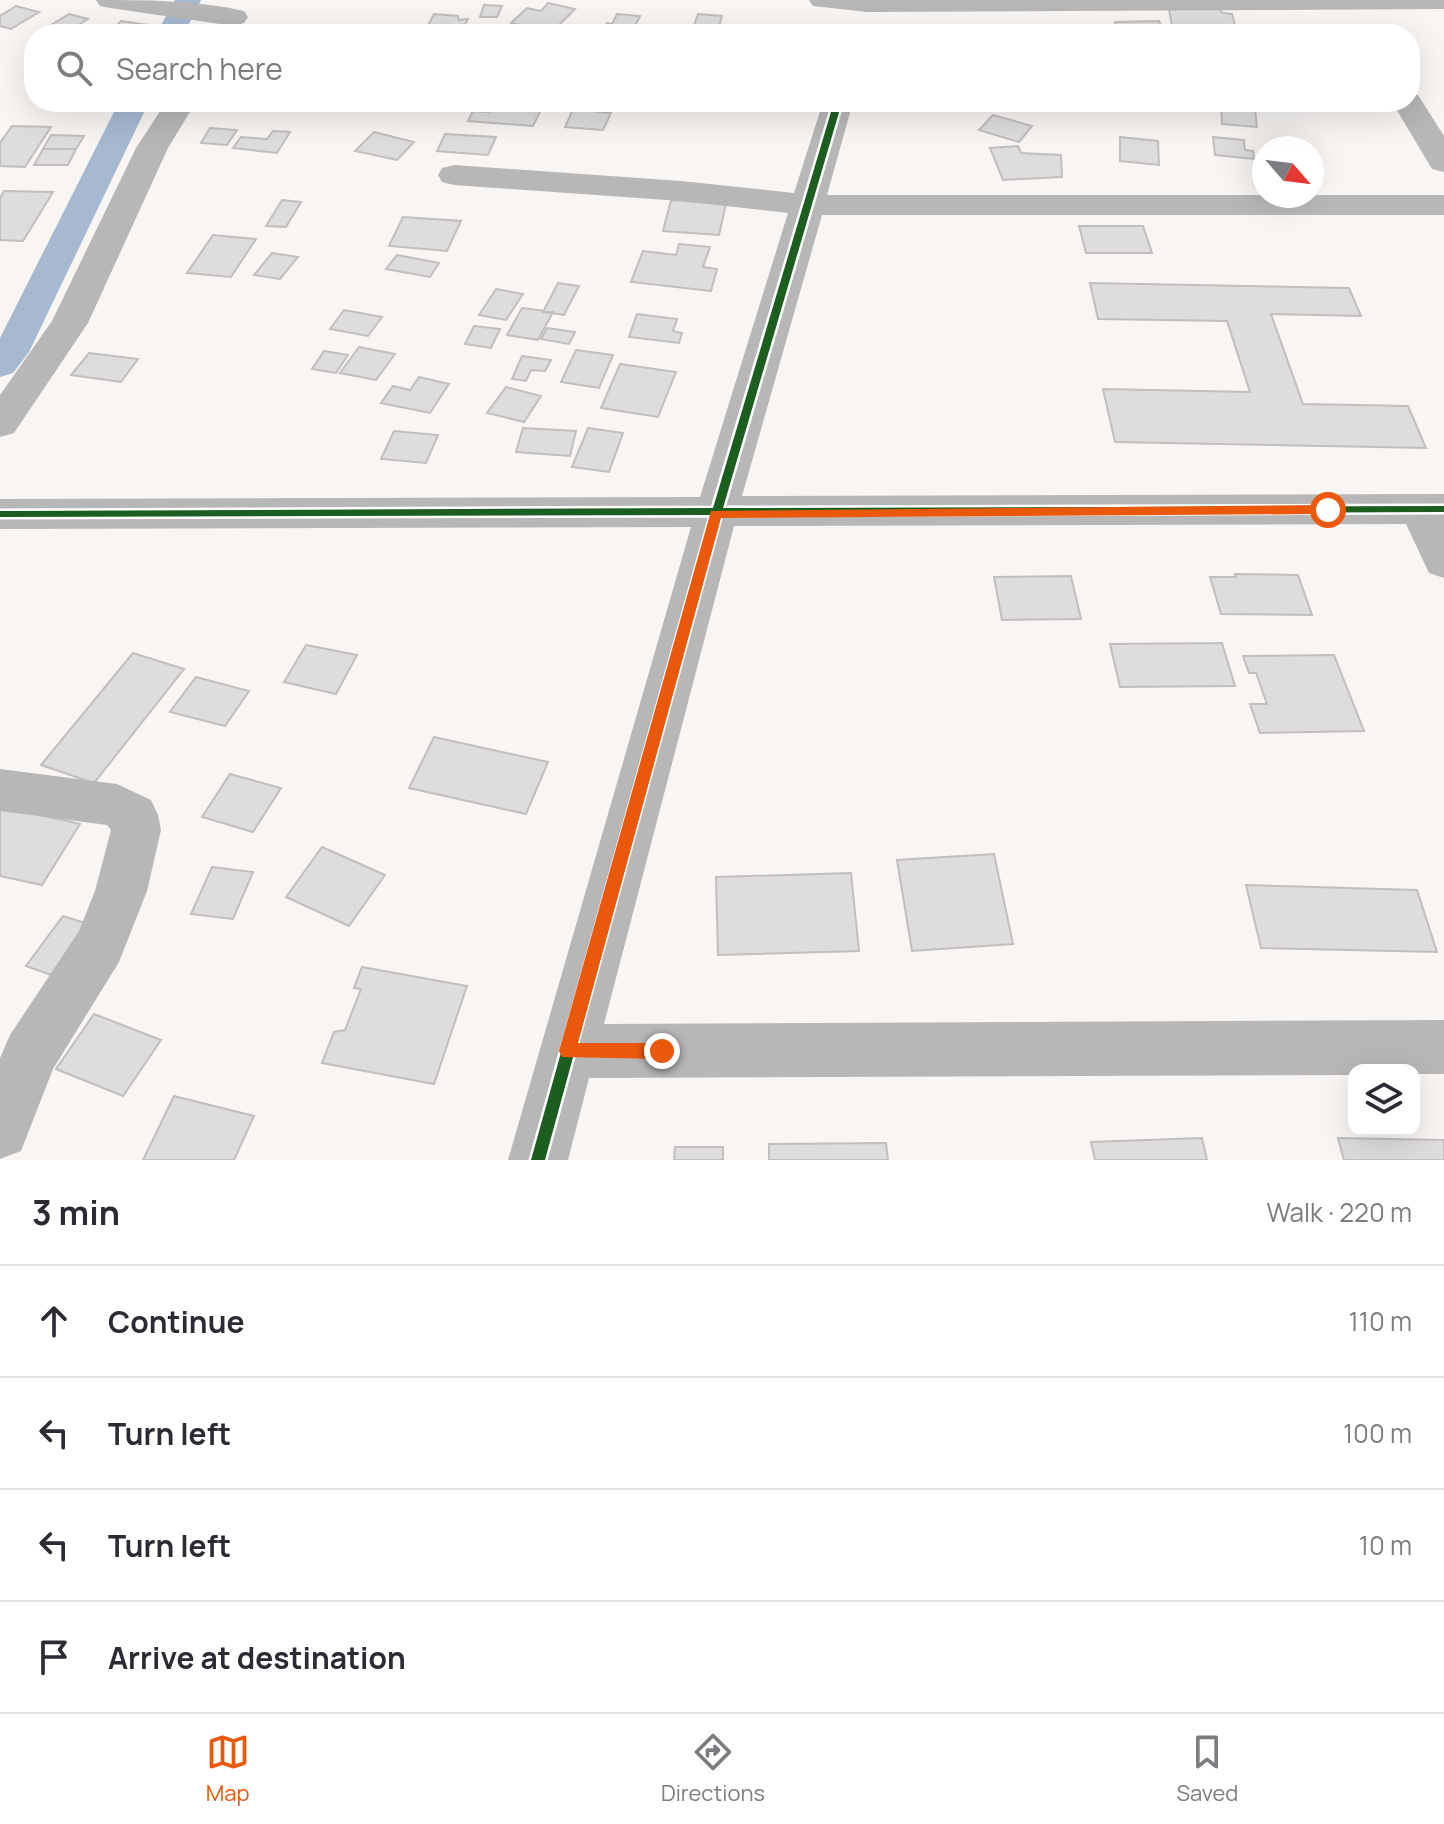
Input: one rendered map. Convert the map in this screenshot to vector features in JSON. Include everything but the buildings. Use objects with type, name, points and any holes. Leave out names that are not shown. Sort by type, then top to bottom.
[{"type":"street","points":[[823,0],[1444,1]]},
{"type":"street","points":[[1353,1],[1362,24]]},
{"type":"street","points":[[121,2],[232,17]]},
{"type":"street","points":[[861,24],[868,2]]},
{"type":"street","points":[[0,424],[70,323],[152,148],[175,112]]},
{"type":"street","points":[[538,1160],[716,514],[835,112]]},
{"type":"street","points":[[1413,112],[1444,162]]},
{"type":"street","points":[[454,175],[681,191],[808,205],[1444,205]]},
{"type":"street","points":[[0,514],[716,514],[1432,509],[1444,562]]},
{"type":"street","points":[[0,790],[117,805],[133,815],[136,830],[121,891],[100,945],[30,1054],[0,1130]]},
{"type":"street","points":[[568,1051],[1444,1047]]},
{"type":"waterway","points":[[175,24],[188,0]]},
{"type":"waterway","points":[[0,365],[11,352],[129,112]]},
{"type":"cycle path","points":[[538,1160],[716,514],[835,112]]},
{"type":"cycle path","points":[[0,514],[1444,509]]},
{"type":"route","points":[[662,1051],[568,1051],[716,514],[1328,510]]}]
